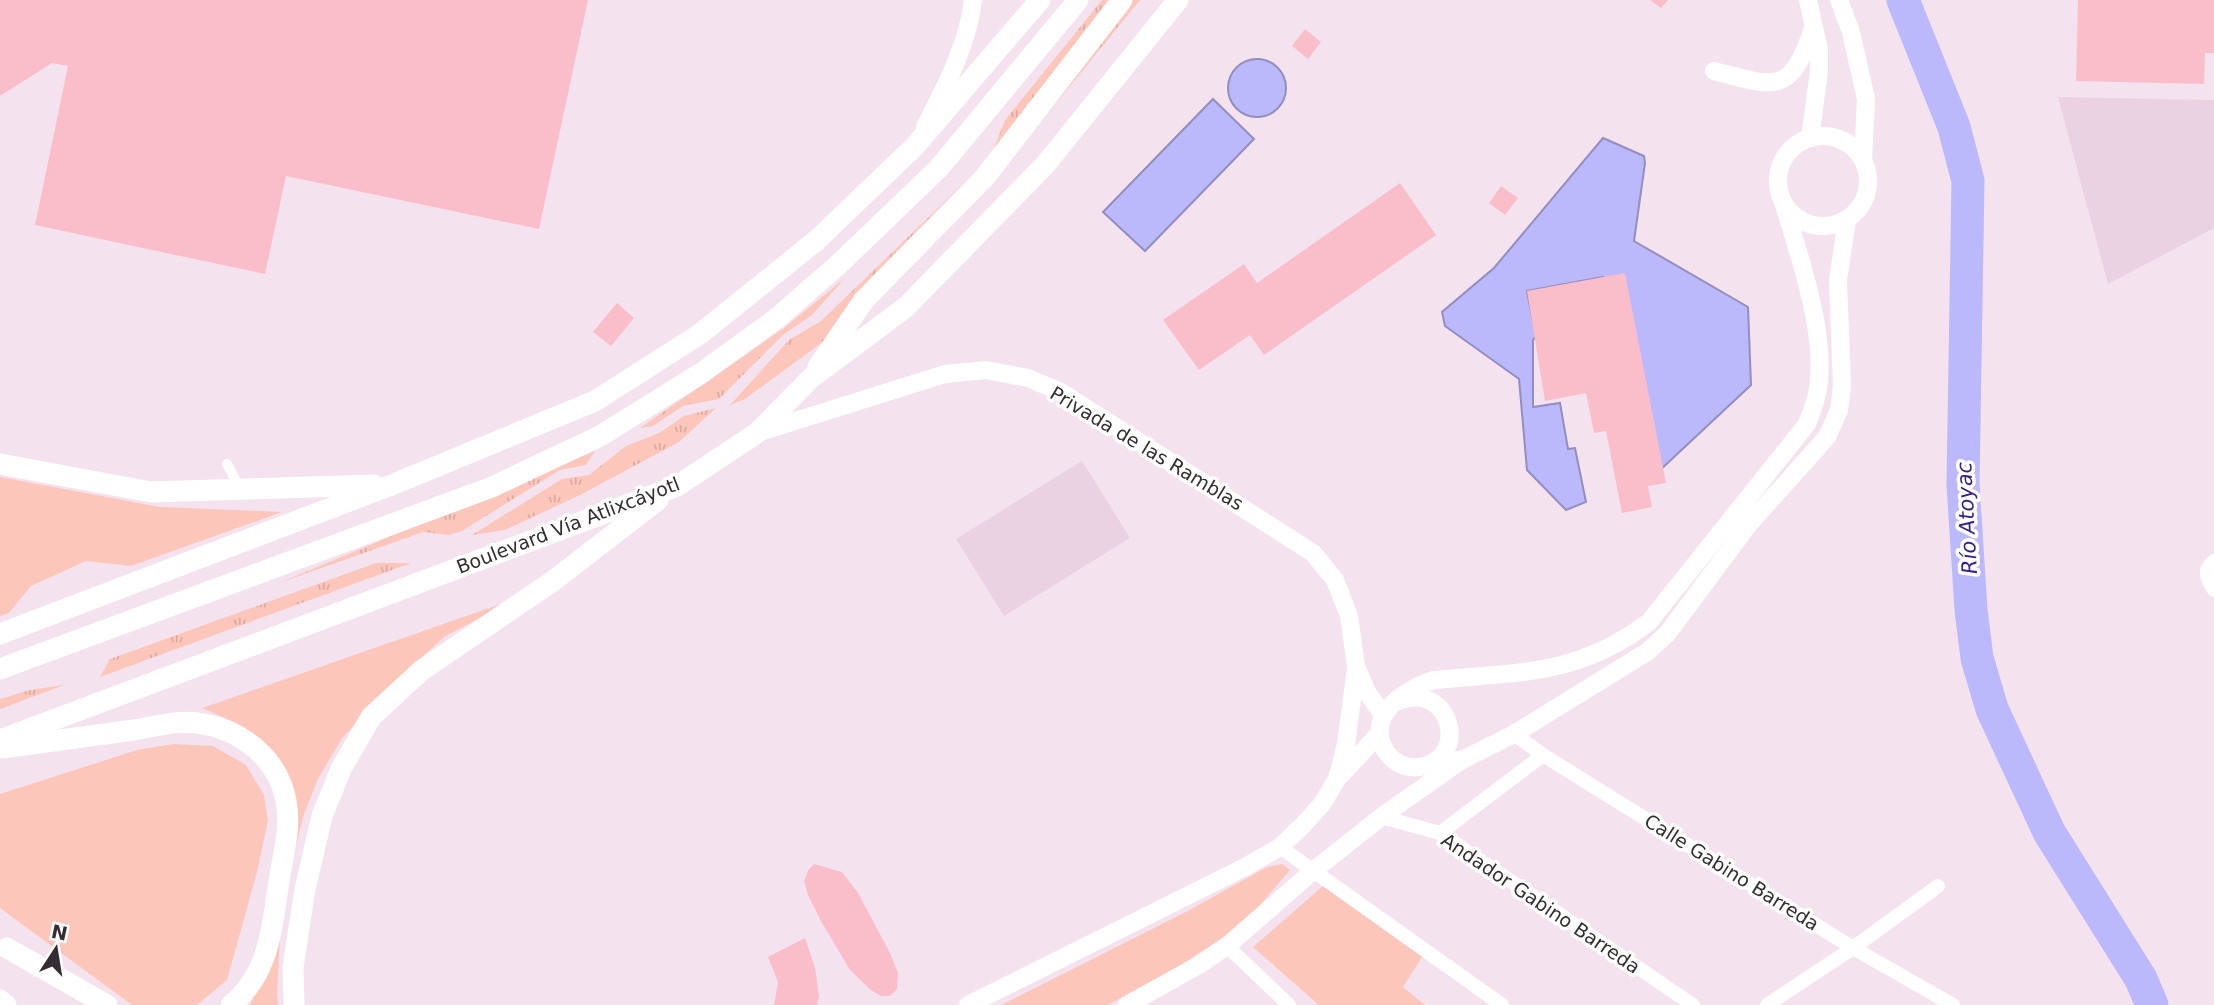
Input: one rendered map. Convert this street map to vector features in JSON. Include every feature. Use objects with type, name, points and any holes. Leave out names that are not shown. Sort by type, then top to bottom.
[{"type":"main road","points":[[0,634],[394,484],[596,401],[689,341],[817,240],[915,146],[1040,0]]},
{"type":"main road","points":[[0,669],[492,487],[600,436],[700,373],[776,318],[839,264],[939,168],[1078,0]]},
{"type":"main road","points":[[811,378],[864,300],[985,177],[1122,0]]},
{"type":"main road","name":"Boulevard Vía Atlixcáyotl","points":[[0,740],[677,486],[757,433],[811,378],[906,307],[1036,175],[1178,0]]},
{"type":"main road","points":[[0,464],[151,492],[394,484]]},
{"type":"main road","points":[[294,1005],[293,967],[305,889],[322,816],[341,769],[371,717],[422,670],[553,582],[677,486]]},
{"type":"main road","points":[[0,748],[194,722],[226,729],[254,745],[275,770],[279,780],[286,800],[287,832],[269,942],[261,969],[246,993],[232,1005]]},
{"type":"main road","points":[[4,944],[89,1005]]},
{"type":"main road","points":[[4,944],[107,1005]]},
{"type":"main road","points":[[0,1000],[6,1005]]},
{"type":"street","points":[[915,146],[948,81],[971,17],[973,0]]},
{"type":"street","points":[[1808,0],[1819,50],[1819,71],[1810,138]]},
{"type":"street","points":[[1784,205],[1805,223],[1834,225],[1847,220],[1857,211],[1868,187],[1863,160],[1866,99],[1851,32],[1839,0]]},
{"type":"street","points":[[1714,71],[1757,83],[1779,81],[1791,76],[1799,67],[1815,24]]},
{"type":"street","points":[[968,1005],[1280,847],[1322,804],[1337,779],[1379,734],[1384,715],[1419,684],[1434,680],[1529,673],[1560,667],[1631,636],[1650,622],[1807,424],[1816,397],[1819,369],[1815,324],[1809,289],[1778,191],[1777,177],[1781,163],[1789,151],[1810,138],[1820,136],[1850,145],[1863,160]]},
{"type":"street","points":[[1127,1005],[1199,965],[1227,946],[1313,871],[1421,788],[1462,760],[1514,734],[1647,652],[1667,634],[1749,524],[1827,437],[1839,411],[1842,386],[1838,280],[1847,220]]},
{"type":"street","name":"Privada de las Ramblas","points":[[757,433],[945,374],[986,370],[1028,378],[1061,391],[1313,553],[1335,580],[1349,617],[1356,666],[1367,692],[1384,715]]},
{"type":"street","points":[[227,464],[236,481]]},
{"type":"street","points":[[2214,561],[2207,566],[2206,573],[2214,590]]},
{"type":"street","points":[[1337,779],[1346,744],[1356,666]]},
{"type":"street","points":[[1396,702],[1414,697],[1427,699],[1438,706],[1446,716],[1450,728],[1444,753],[1432,763],[1421,788]]},
{"type":"street","points":[[1379,734],[1384,750],[1402,765],[1413,768],[1462,760]]},
{"type":"street","name":"Calle Gabino Barreda","points":[[1514,734],[1543,755],[1853,948],[1954,1005]]},
{"type":"street","points":[[1440,834],[1543,755]]},
{"type":"street","name":"Andador Gabino Barreda","points":[[1381,817],[1440,834],[1693,1005]]},
{"type":"street","points":[[1280,847],[1502,1005]]},
{"type":"street","points":[[1768,1005],[1938,886]]},
{"type":"street","points":[[1227,946],[1289,1005]]},
{"type":"shaded area","points":[[2058,97],[2214,100],[2214,228],[2108,284]]},
{"type":"shaded area","points":[[1082,461],[1130,538],[1004,616],[956,539]]},
{"type":"green space","points":[[1102,0],[1140,0],[1013,156],[994,148],[1005,120]]},
{"type":"green space","points":[[991,157],[1005,167],[937,241],[850,322],[745,399],[730,405],[789,340],[821,321]]},
{"type":"green space","points":[[845,278],[812,315],[784,334],[719,399],[683,406],[653,426],[640,428],[784,328]]},
{"type":"green space","points":[[716,408],[679,442],[580,495],[505,530],[472,535],[562,479],[589,475],[626,446],[659,433],[684,416]]},
{"type":"green space","points":[[595,451],[586,465],[560,470],[462,531],[448,535],[423,532],[279,583]]},
{"type":"green space","points":[[0,477],[160,507],[282,512],[131,566],[86,561],[31,586],[9,613],[0,616]]},
{"type":"green space","points":[[376,563],[411,563],[100,677],[110,659]]},
{"type":"green space","points":[[515,599],[444,637],[342,738],[318,779],[304,814],[292,861],[280,935],[278,1005],[250,1005],[273,951],[295,801],[276,754],[236,723],[202,708]]},
{"type":"green space","points":[[64,685],[0,709],[0,699],[30,690]]},
{"type":"green space","points":[[173,744],[213,746],[246,765],[264,795],[268,821],[227,980],[197,1005],[132,1005],[0,908],[0,794],[137,750]]},
{"type":"green space","points":[[1282,864],[1290,870],[1254,912],[1225,936],[1184,963],[1108,1005],[1001,1005],[1186,912],[1267,867]]},
{"type":"green space","points":[[1323,886],[1424,954],[1403,987],[1425,1005],[1319,1005],[1253,947]]},
{"type":"water","points":[[1251,59],[1263,59],[1278,67],[1286,82],[1286,94],[1278,109],[1263,117],[1251,117],[1236,109],[1228,94],[1228,82],[1236,67]]},
{"type":"water","points":[[1213,99],[1254,139],[1145,251],[1103,212]]},
{"type":"water","points":[[1603,138],[1644,156],[1634,241],[1748,307],[1751,385],[1643,486],[1603,277],[1527,291],[1536,336],[1533,340],[1533,407],[1560,403],[1568,449],[1575,448],[1586,502],[1566,510],[1527,470],[1519,379],[1445,326],[1442,312],[1494,268]]},
{"type":"building","points":[[0,0],[588,0],[539,229],[286,176],[265,274],[35,225],[68,66],[52,63],[0,96]]},
{"type":"building","points":[[1650,0],[1668,0],[1661,8]]},
{"type":"building","points":[[2078,0],[2214,0],[2214,53],[2205,53],[2204,84],[2076,81]]},
{"type":"building","points":[[1305,29],[1321,42],[1308,59],[1292,46]]},
{"type":"building","points":[[1400,183],[1436,235],[1264,355],[1250,335],[1199,370],[1163,320],[1244,264],[1257,283]]},
{"type":"building","points":[[1501,186],[1518,198],[1505,215],[1489,203]]},
{"type":"building","points":[[1625,273],[1666,483],[1648,486],[1652,507],[1622,513],[1606,431],[1594,433],[1586,393],[1545,401],[1527,291]]},
{"type":"building","points":[[617,303],[634,318],[611,346],[593,332]]},
{"type":"building","points":[[814,864],[842,872],[858,893],[898,973],[897,989],[890,996],[881,996],[871,990],[850,970],[821,921],[804,881]]},
{"type":"building","points":[[805,938],[815,968],[819,996],[817,1005],[774,1005],[778,982],[768,957]]},
{"type":"waterway","name":"Río Atoyac","points":[[1903,0],[1954,127],[1968,181],[1963,484],[1971,610],[1977,658],[1992,709],[2049,832],[2141,979],[2152,1005]]}]
